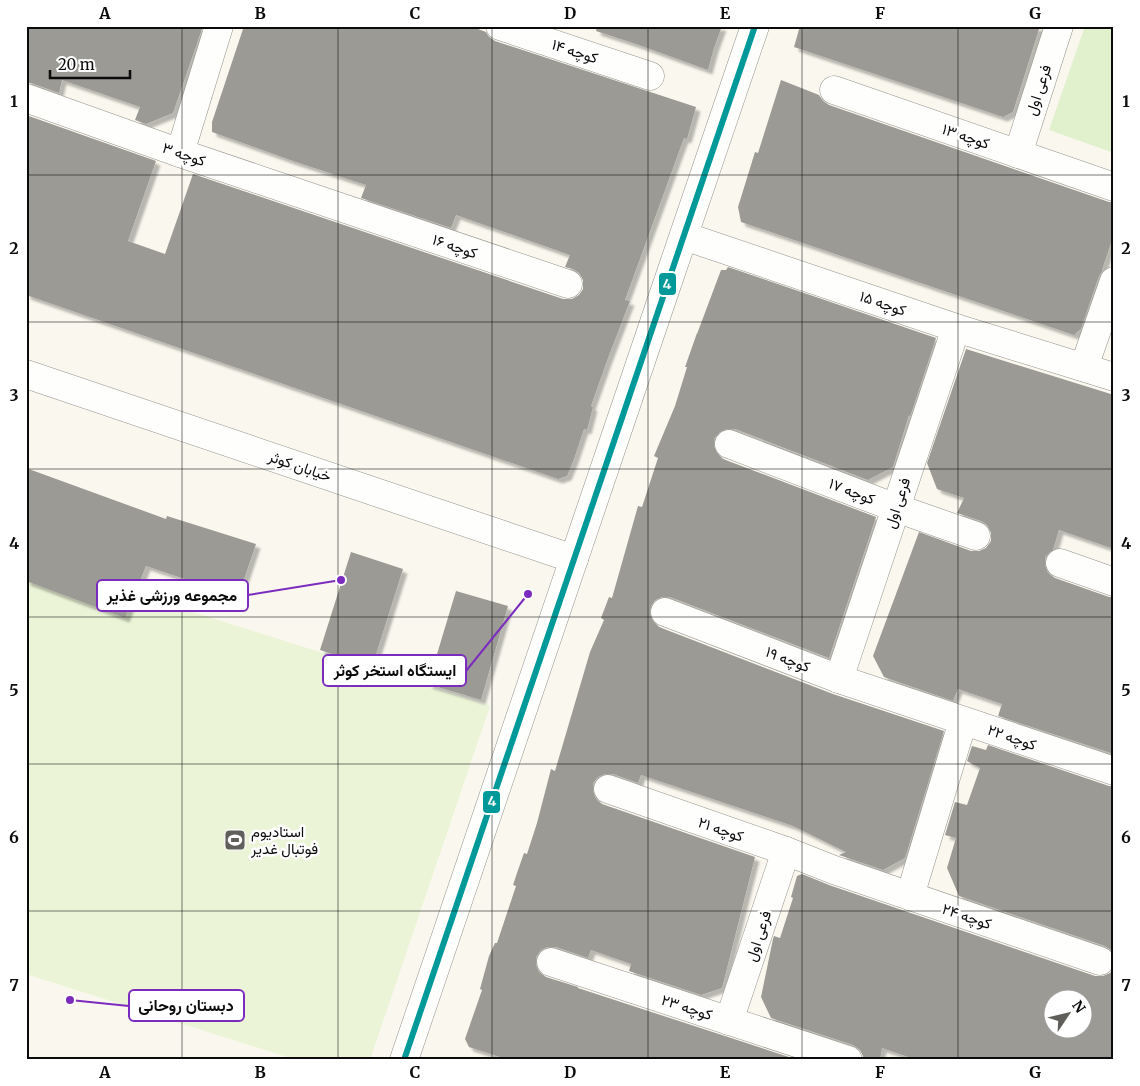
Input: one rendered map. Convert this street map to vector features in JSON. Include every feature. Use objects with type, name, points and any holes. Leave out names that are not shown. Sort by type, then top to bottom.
[{"type":"street","points":[[180,153],[219,26]]},
{"type":"street","name":"کوچه ۱۴","points":[[500,26],[650,76]]},
{"type":"street","points":[[404,1060],[755,26]]},
{"type":"street","name":"فرعی اول","points":[[1018,154],[1059,26]]},
{"type":"street","name":"کوچه ۱۳","points":[[834,90],[1106,185]]},
{"type":"street","name":"کوچه ۳","points":[[26,98],[343,208]]},
{"type":"street","name":"کوچه ۱۶","points":[[343,208],[568,284]]},
{"type":"street","name":"کوچه ۱۵","points":[[684,236],[956,328],[1114,377]]},
{"type":"street","points":[[1084,367],[1114,281]]},
{"type":"street","name":"فرعی اول","points":[[839,678],[956,328]]},
{"type":"street","name":"خیابان کوثر","points":[[26,374],[574,558]]},
{"type":"street","name":"کوچه ۱۷","points":[[729,444],[896,508],[976,536]]},
{"type":"street","points":[[1060,563],[1114,582]]},
{"type":"street","name":"کوچه ۱۹","points":[[665,612],[839,678],[911,703]]},
{"type":"street","name":"کوچه ۲۲","points":[[911,703],[1114,771]]},
{"type":"street","points":[[910,896],[963,721]]},
{"type":"street","name":"کوچه ۲۱","points":[[608,789],[786,851],[834,870]]},
{"type":"street","name":"فرعی اول","points":[[729,1021],[786,851]]},
{"type":"street","name":"کوچه ۲۴","points":[[834,870],[1100,961]]},
{"type":"street","name":"کوچه ۲۳","points":[[551,962],[835,1056]]},
{"type":"green space","points":[[1085,26],[1114,26],[1114,153],[1049,130]]},
{"type":"green space","name":"استادیوم فوتبال غدیر","points":[[26,581],[125,618],[136,594],[490,706],[370,1060],[296,1060],[26,974]]},
{"type":"building","points":[[26,26],[203,26],[173,113],[146,124],[135,120],[140,107],[62,80],[59,93],[26,83]]},
{"type":"building","points":[[244,26],[470,26],[486,32],[495,41],[696,107],[687,139],[684,138],[625,300],[630,301],[591,406],[593,407],[587,430],[584,429],[567,476],[558,479],[26,295],[26,115],[156,161],[128,241],[165,254],[193,174],[563,299],[572,299],[579,295],[583,289],[583,280],[579,273],[565,267],[570,255],[456,215],[451,228],[361,198],[366,185],[212,132],[212,122]]},
{"type":"building","points":[[597,26],[722,26],[708,70],[596,31]]},
{"type":"building","points":[[800,26],[1040,26],[1013,112],[1003,117],[794,47]]},
{"type":"building","points":[[781,80],[819,95],[829,105],[1109,202],[1114,202],[1114,234],[1081,329],[1074,335],[741,222],[738,207],[755,152],[758,153]]},
{"type":"building","points":[[728,267],[936,338],[893,467],[868,480],[735,429],[727,429],[720,432],[714,439],[717,453],[723,459],[876,517],[829,658],[670,597],[662,597],[655,600],[651,606],[650,614],[653,621],[659,627],[833,694],[944,731],[905,858],[883,870],[839,855],[846,852],[793,826],[641,775],[638,783],[613,774],[605,774],[598,777],[593,783],[593,791],[596,799],[602,804],[755,857],[722,988],[701,995],[629,971],[631,964],[591,950],[588,958],[556,947],[547,947],[541,950],[536,957],[536,965],[539,972],[546,977],[578,988],[789,1057],[788,1060],[509,1060],[469,1047],[465,1039],[482,990],[480,989],[489,956],[495,943],[497,943],[516,886],[513,885],[524,853],[527,854],[537,823],[551,769],[555,771],[590,652],[604,620],[601,618],[609,597],[612,598],[638,506],[642,507],[658,458],[654,456],[675,406],[687,367],[685,367],[721,270],[726,270]]},
{"type":"building","points":[[966,349],[1114,395],[1114,549],[1059,530],[1053,550],[1045,557],[1045,565],[1048,573],[1055,578],[1109,597],[1114,597],[1114,754],[998,716],[1002,704],[958,689],[953,701],[884,677],[873,656],[919,532],[971,551],[979,551],[986,548],[991,541],[991,533],[987,525],[957,513],[964,498],[937,489],[927,463]]},
{"type":"building","points":[[26,468],[166,519],[167,516],[256,544],[238,597],[146,566],[125,618],[26,581]]},
{"type":"building","points":[[351,552],[403,569],[372,667],[320,650]]},
{"type":"building","points":[[456,591],[508,606],[481,700],[428,684]]},
{"type":"building","points":[[988,745],[1109,786],[1114,786],[1114,955],[1105,946],[959,896],[947,868],[956,838],[945,835],[955,802],[967,805],[980,768],[967,761],[972,746],[986,750]]},
{"type":"building","points":[[802,874],[829,885],[1095,976],[1103,976],[1110,973],[1114,968],[1114,1060],[917,1060],[882,1048],[880,1060],[863,1060],[860,1050],[853,1045],[771,1018],[761,997],[773,939],[774,936],[780,938],[793,898],[791,897],[797,876]]},
{"type":"transit line","name":"4","points":[[404,1060],[755,26]]},
{"type":"place","name":"مجموعه ورزشی غذیر","points":[[341,580]]},
{"type":"place","name":"ایستگاه استخر کوثر","points":[[528,594]]},
{"type":"place","name":"استادیوم فوتبال غدیر","points":[[235,840]]},
{"type":"place","name":"دبستان روحانی","points":[[70,1000]]}]
